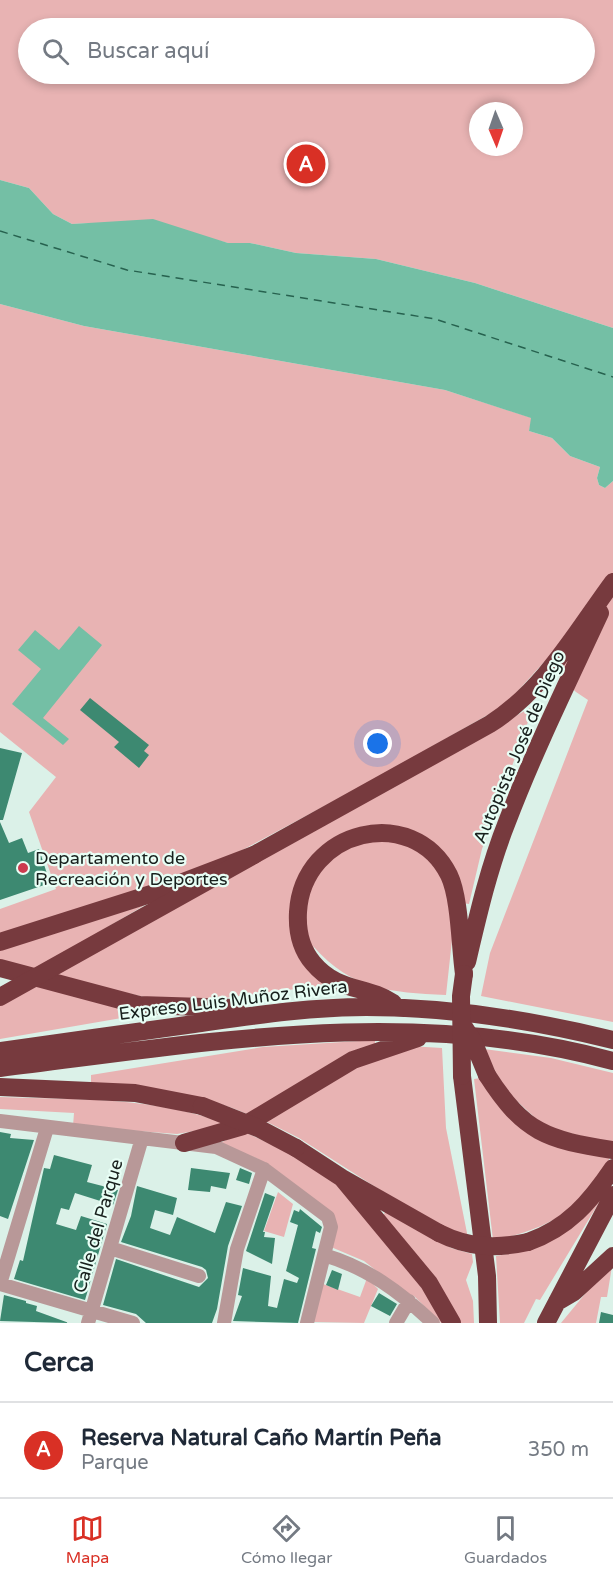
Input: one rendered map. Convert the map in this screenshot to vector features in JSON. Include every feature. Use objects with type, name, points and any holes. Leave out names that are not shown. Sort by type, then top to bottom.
[{"type":"highway","points":[[0,997],[505,714],[546,675],[613,583]]},
{"type":"highway","name":"Autopista José de Diego","points":[[488,1323],[487,1276],[462,1076],[461,1022],[464,974],[483,895],[506,824],[613,583]]},
{"type":"highway","points":[[399,1007],[392,1001],[353,989],[331,979],[306,953],[299,931],[298,905],[310,869],[336,844],[364,835],[396,836],[409,839],[429,851],[445,868],[456,898],[464,974]]},
{"type":"highway","points":[[0,942],[157,892],[254,855]]},
{"type":"highway","points":[[0,968],[139,1005],[216,1009],[283,1005],[315,1009]]},
{"type":"highway","name":"Expreso Luis Muñoz Rivera","points":[[0,1051],[315,1009],[399,1007],[491,1016],[559,1027],[613,1040]]},
{"type":"highway","points":[[461,1022],[473,1041],[487,1075],[504,1103],[532,1129],[561,1141],[613,1150]]},
{"type":"highway","points":[[0,1068],[272,1035],[361,1030],[439,1033],[521,1041],[613,1061]]},
{"type":"highway","points":[[184,1143],[243,1126],[353,1060],[392,1044],[439,1033]]},
{"type":"highway","points":[[0,1087],[135,1093],[202,1106],[258,1128],[439,1233],[479,1247],[495,1248],[528,1242],[548,1235],[571,1220],[610,1182]]},
{"type":"highway","points":[[342,1178],[429,1283],[452,1323]]},
{"type":"highway","points":[[546,1323],[610,1182]]},
{"type":"highway","points":[[555,1303],[574,1292],[613,1256]]},
{"type":"street","points":[[0,1121],[216,1147],[264,1168],[328,1217],[331,1227],[307,1323]]},
{"type":"street","points":[[47,1128],[0,1284],[90,1317],[133,1323]]},
{"type":"street","name":"Calle del Parque","points":[[90,1317],[142,1138]]},
{"type":"street","points":[[225,1323],[237,1249],[264,1168]]},
{"type":"street","points":[[110,1248],[199,1276]]},
{"type":"street","points":[[324,1254],[367,1270],[409,1301],[433,1323]]},
{"type":"street","points":[[396,1323],[409,1301]]},
{"type":"shaded area","points":[[0,0],[613,0],[613,328],[475,283],[376,259],[296,253],[250,243],[228,243],[197,235],[92,223],[72,224],[53,214],[29,188],[0,180]]},
{"type":"shaded area","points":[[0,180],[29,188],[53,214],[72,224],[153,219],[228,243],[250,243],[296,253],[376,259],[475,283],[613,328],[613,481],[605,488],[599,485],[597,478],[600,467],[570,456],[552,438],[529,431],[531,418],[445,390],[84,326],[0,304]]},
{"type":"shaded area","points":[[0,304],[84,326],[445,390],[532,418],[529,431],[552,438],[570,456],[600,467],[597,478],[599,485],[605,488],[613,481],[613,1022],[481,996],[490,953],[588,700],[544,662],[505,705],[375,779],[233,855],[167,882],[0,935],[0,909],[56,889],[29,812],[56,777],[0,732]]},
{"type":"shaded area","points":[[79,626],[102,645],[43,718],[69,739],[63,745],[12,704],[41,669],[18,650],[35,630],[59,650]]},
{"type":"shaded area","points":[[533,708],[482,849],[469,904],[462,903],[453,931],[446,995],[390,990],[374,986],[343,972],[313,946],[328,985],[175,1004],[52,976]]},
{"type":"shaded area","points":[[145,905],[35,970],[0,962],[0,948]]},
{"type":"shaded area","points":[[40,983],[139,1015],[0,1039],[0,1004]]},
{"type":"shaded area","points":[[375,1040],[375,1044],[252,1116],[212,1101],[173,1092],[91,1083],[91,1075],[263,1047]]},
{"type":"shaded area","points":[[409,1046],[442,1048],[446,1128],[468,1238],[413,1211],[299,1138],[265,1121],[348,1068]]},
{"type":"shaded area","points":[[484,1049],[551,1058],[613,1073],[613,1144],[545,1127],[504,1089]]},
{"type":"shaded area","points":[[481,1078],[494,1098],[610,1157],[602,1175],[591,1190],[564,1214],[530,1230],[493,1240],[474,1079]]},
{"type":"shaded area","points":[[0,1097],[145,1104],[201,1116],[229,1125],[177,1134],[73,1126],[74,1113],[0,1109]]},
{"type":"shaded area","points":[[244,1132],[289,1152],[337,1185],[389,1244],[448,1323],[441,1323],[414,1296],[406,1294],[364,1261],[331,1247],[335,1227],[258,1159],[220,1143]]},
{"type":"shaded area","points":[[609,1186],[540,1300],[536,1299],[524,1323],[500,1323],[496,1256],[529,1250]]},
{"type":"shaded area","points":[[278,1192],[293,1204],[284,1237],[264,1231]]},
{"type":"shaded area","points":[[387,1209],[451,1248],[472,1254],[473,1262],[466,1280],[473,1301],[474,1323],[457,1323],[381,1219]]},
{"type":"shaded area","points":[[613,1260],[607,1297],[601,1297],[596,1323],[561,1323]]},
{"type":"shaded area","points":[[367,1278],[378,1289],[364,1323],[313,1322],[323,1284],[360,1297]]},
{"type":"building","points":[[90,698],[149,745],[144,751],[149,755],[139,768],[114,747],[119,742],[80,710]]},
{"type":"building","points":[[0,748],[22,753],[3,820],[0,820]]},
{"type":"building","name":"Departamento de Recreación y Deportes","points":[[0,822],[9,843],[22,838],[28,853],[39,849],[50,883],[0,900]]},
{"type":"building","points":[[0,1132],[11,1134],[10,1138],[34,1140],[8,1219],[0,1216]]},
{"type":"building","points":[[54,1155],[92,1165],[87,1182],[118,1190],[113,1205],[75,1193],[69,1210],[61,1208],[56,1224],[76,1230],[81,1216],[107,1224],[85,1300],[14,1279],[20,1260],[23,1261],[44,1168],[50,1169]]},
{"type":"building","points":[[191,1168],[230,1173],[226,1189],[211,1186],[210,1192],[188,1190]]},
{"type":"building","points":[[240,1168],[252,1173],[249,1184],[236,1180]]},
{"type":"building","points":[[137,1186],[177,1198],[173,1215],[155,1210],[150,1228],[170,1235],[177,1217],[215,1233],[226,1202],[242,1206],[228,1246],[217,1309],[212,1323],[146,1323],[136,1314],[103,1305],[116,1259],[199,1287],[208,1278],[206,1270],[202,1267],[121,1242],[131,1216]]},
{"type":"building","points":[[265,1193],[275,1197],[263,1232],[265,1232],[264,1237],[275,1238],[272,1264],[246,1251]]},
{"type":"building","points":[[300,1209],[322,1227],[320,1233],[316,1231],[312,1248],[316,1249],[298,1323],[233,1321],[242,1296],[238,1295],[243,1268],[271,1276],[268,1306],[277,1308],[284,1279],[297,1283],[299,1278],[286,1271],[298,1225],[290,1222],[294,1210],[299,1212]]},
{"type":"building","points":[[332,1270],[342,1274],[338,1290],[326,1285]]},
{"type":"building","points":[[379,1293],[397,1304],[390,1316],[371,1306]]},
{"type":"building","points":[[4,1295],[26,1301],[26,1303],[37,1306],[36,1311],[69,1323],[0,1321]]},
{"type":"building","points":[[601,1312],[613,1315],[613,1323],[599,1323]]},
{"type":"ferry route","points":[[0,231],[127,270],[435,319],[613,377]]},
{"type":"place","name":"Reserva Natural Caño Martín Peña","points":[[306,164]]},
{"type":"place","name":"Departamento de Recreación y Deportes","points":[[23,868]]}]
